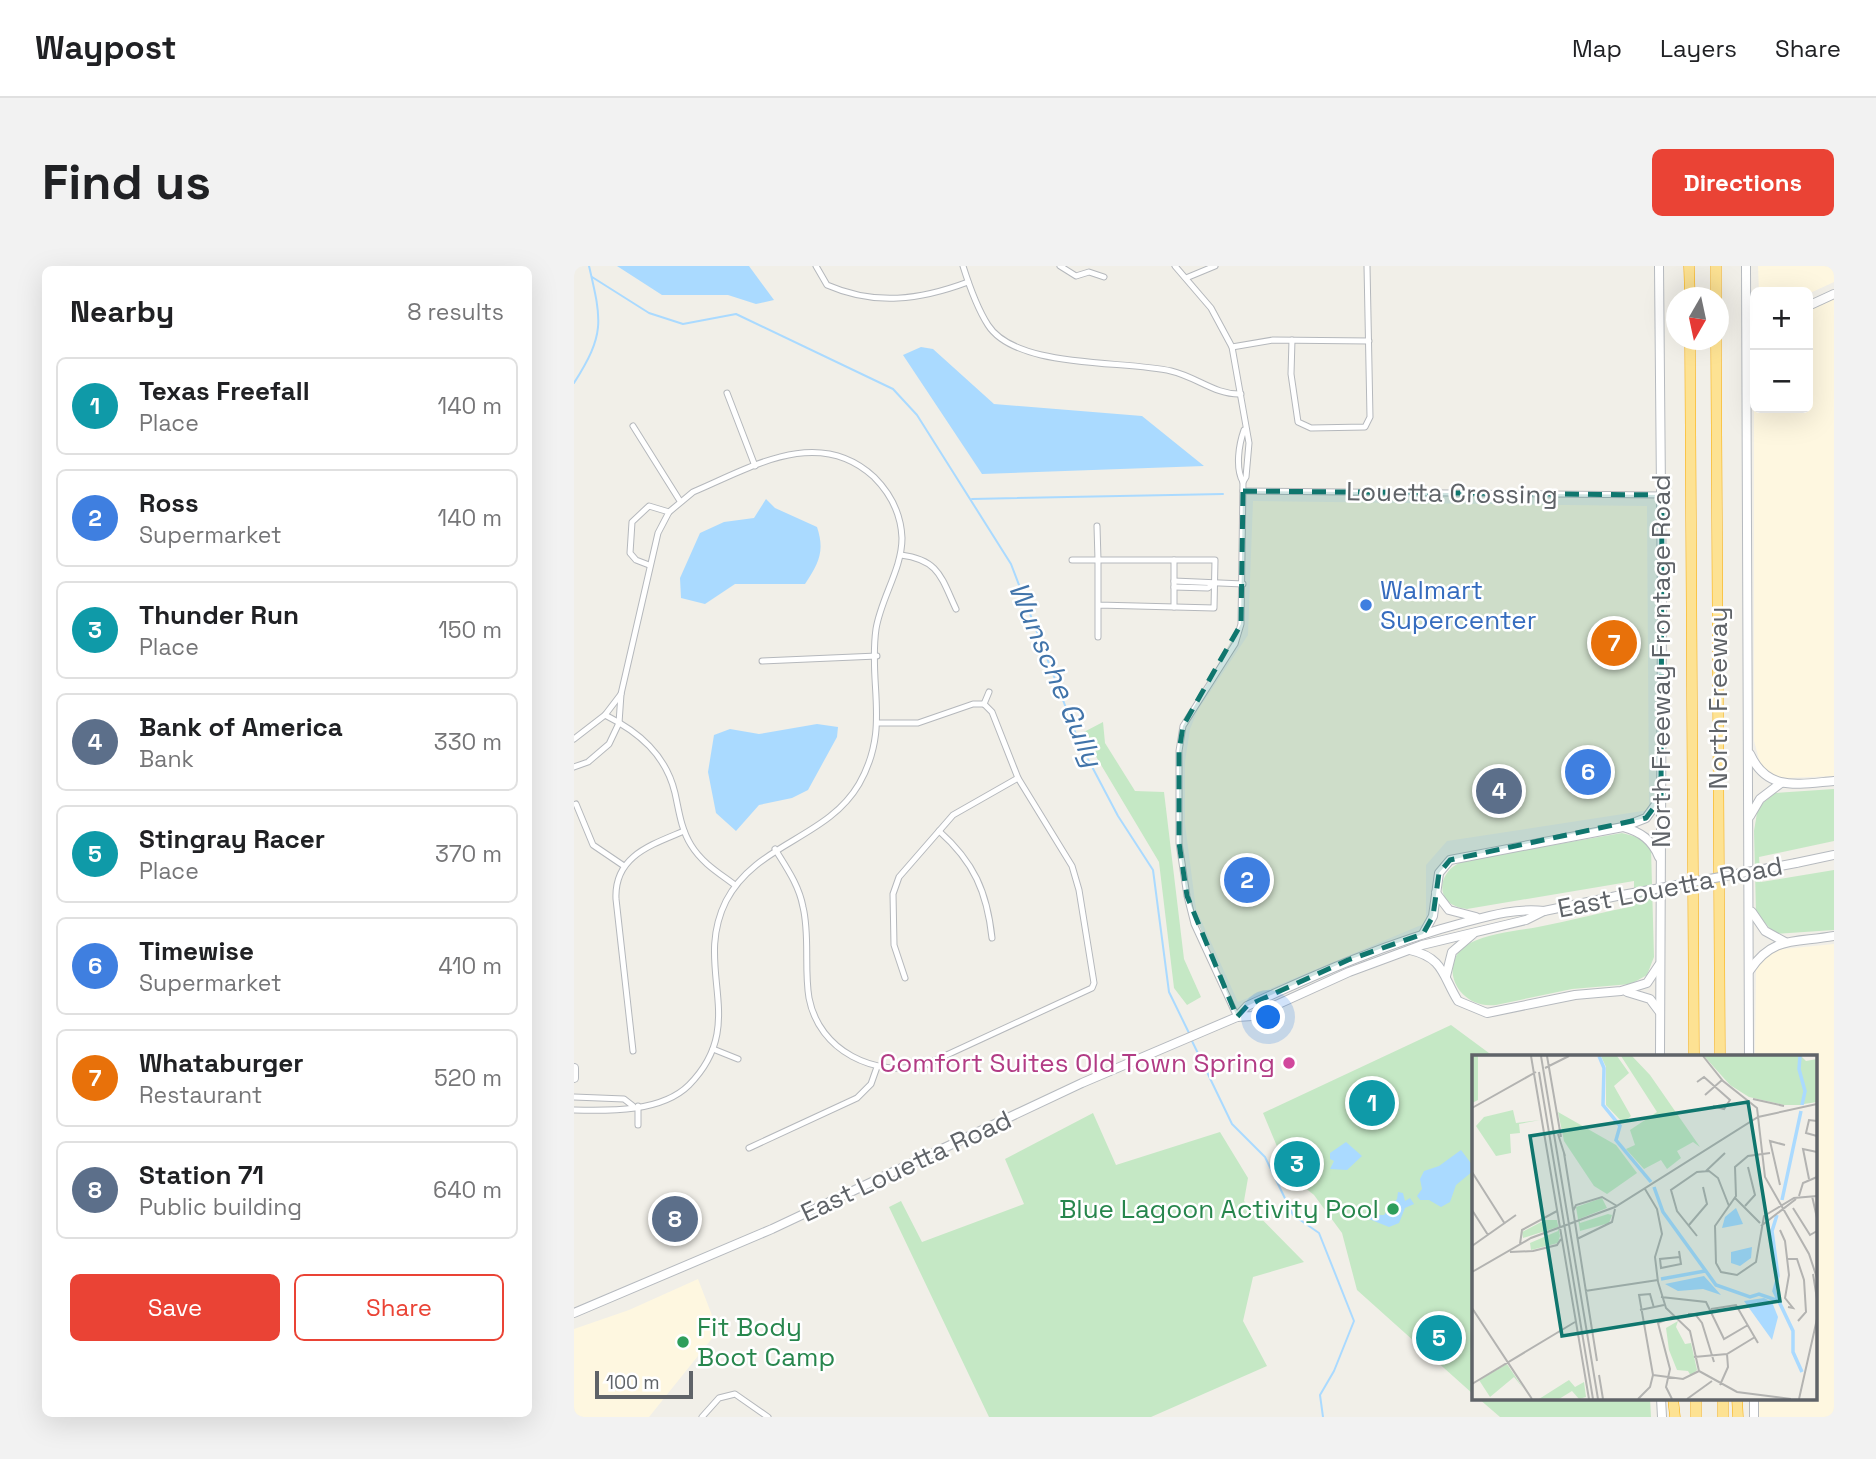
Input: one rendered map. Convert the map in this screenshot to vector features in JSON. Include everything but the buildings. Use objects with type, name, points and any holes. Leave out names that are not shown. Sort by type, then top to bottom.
[{"type":"highway","points":[[1689,266],[1690,287]]},
{"type":"highway","points":[[1716,266],[1716,287]]},
{"type":"highway","name":"North Freeway","points":[[1690,350],[1694,1055]]},
{"type":"highway","name":"North Freeway","points":[[1716,350],[1720,1055]]},
{"type":"main road","name":"North Freeway Frontage Road","points":[[1659,266],[1662,495],[1660,1055]]},
{"type":"main road","points":[[1745,266],[1750,312]]},
{"type":"main road","points":[[1813,304],[1834,294]]},
{"type":"main road","points":[[1749,1055],[1748,750],[1752,350]]},
{"type":"main road","points":[[1748,750],[1765,777],[1781,783],[1834,781]]},
{"type":"main road","points":[[1749,820],[1760,799],[1781,783]]},
{"type":"main road","points":[[1423,934],[1433,916],[1437,880],[1443,867],[1460,856],[1623,827],[1646,818],[1661,798]]},
{"type":"main road","points":[[1623,827],[1638,831],[1648,839],[1661,863]]},
{"type":"main road","name":"East Louetta Road","points":[[574,1312],[772,1229],[1082,1083],[1237,1017],[1252,1016],[1358,968],[1409,949],[1527,920],[1544,911],[1834,855]]},
{"type":"main road","points":[[1436,893],[1449,910],[1459,915],[1482,918]]},
{"type":"main road","points":[[1750,908],[1765,931],[1784,942]]},
{"type":"main road","name":"East Louetta Road","points":[[1237,1017],[1247,1006],[1366,954],[1423,934],[1525,909],[1544,911]]},
{"type":"main road","points":[[1446,976],[1452,952],[1479,930]]},
{"type":"main road","points":[[1750,970],[1765,951],[1784,942],[1834,936]]},
{"type":"main road","points":[[1409,949],[1432,957],[1446,976],[1458,1001],[1487,1013],[1647,983],[1656,974],[1661,959]]},
{"type":"main road","points":[[1358,968],[1366,954]]},
{"type":"main road","points":[[1621,990],[1650,999],[1657,1006],[1660,1017]]},
{"type":"main road","points":[[574,1068],[574,1078]]},
{"type":"main road","points":[[574,1306],[602,1302]]},
{"type":"street","points":[[816,266],[827,285],[871,298],[902,300],[932,296],[968,282]]},
{"type":"street","points":[[962,266],[989,327],[1007,343],[1030,353],[1171,371],[1226,395],[1241,394]]},
{"type":"street","points":[[1060,266],[1076,276],[1089,272],[1104,277]]},
{"type":"street","points":[[1175,266],[1211,308],[1232,347],[1241,394],[1244,430],[1239,455],[1243,482],[1241,624],[1235,644],[1187,718],[1179,751],[1179,843],[1187,896],[1194,923],[1237,1017]]},
{"type":"street","points":[[1186,278],[1215,266]]},
{"type":"street","points":[[1292,340],[1295,417],[1302,426],[1357,429],[1365,427],[1370,417],[1367,266]]},
{"type":"street","points":[[1232,347],[1249,342],[1292,340],[1369,341]]},
{"type":"street","points":[[727,393],[755,466]]},
{"type":"street","points":[[633,426],[680,500]]},
{"type":"street","points":[[1243,482],[1246,477],[1249,443],[1244,430]]},
{"type":"street","points":[[574,767],[588,762],[610,744],[619,723],[621,694],[649,565],[658,533],[669,512],[680,500],[780,456],[805,451],[836,455],[856,464],[878,481],[896,507],[902,536],[901,555],[876,630],[878,723],[866,769],[847,800],[824,822],[756,862],[735,885],[721,911],[714,941],[713,968],[720,1020],[713,1049],[706,1064],[680,1092],[656,1103],[635,1106],[622,1112],[574,1110]]},
{"type":"street","points":[[1239,455],[1247,455]]},
{"type":"street","name":"Louetta Crossing","points":[[1243,491],[1662,495]]},
{"type":"street","points":[[649,565],[636,560],[630,553],[632,522],[649,506],[669,512]]},
{"type":"street","points":[[1097,526],[1098,637]]},
{"type":"street","points":[[901,555],[930,562],[938,571],[956,609]]},
{"type":"street","points":[[1072,560],[1215,561],[1214,608],[1174,604],[1098,605]]},
{"type":"street","points":[[1174,560],[1174,604]]},
{"type":"street","points":[[1174,584],[1243,584]]},
{"type":"street","points":[[762,661],[877,656]]},
{"type":"street","points":[[984,704],[989,692]]},
{"type":"street","points":[[574,738],[605,715],[621,694]]},
{"type":"street","points":[[775,849],[796,885],[803,905],[808,991],[813,1012],[825,1034],[840,1049],[877,1067],[901,1069],[930,1063],[1093,986],[1074,872],[1063,847],[1018,778],[992,712],[984,704],[972,704],[918,723],[878,723]]},
{"type":"street","points":[[605,715],[642,738],[663,761],[673,786],[684,831],[701,858],[735,885]]},
{"type":"street","points":[[905,978],[895,953],[893,894],[898,877],[958,811],[1018,778]]},
{"type":"street","points":[[576,804],[593,845],[624,866]]},
{"type":"street","points":[[633,1051],[616,894],[624,866],[642,849],[684,831]]},
{"type":"street","points":[[939,831],[965,856],[978,877],[987,902],[992,938]]},
{"type":"street","points":[[713,1049],[738,1059]]},
{"type":"street","points":[[749,1148],[857,1098],[871,1084],[877,1067]]},
{"type":"street","points":[[574,1097],[624,1099],[635,1106],[638,1125]]},
{"type":"street","points":[[606,1098],[606,1111]]},
{"type":"street","points":[[702,1417],[719,1398],[735,1394],[768,1417]]},
{"type":"highlighted area","points":[[1243,491],[1662,495],[1661,798],[1646,818],[1450,860],[1439,873],[1433,916],[1423,934],[1348,960],[1247,1006],[1237,1017],[1187,896],[1179,843],[1179,751],[1183,726],[1241,624]]},
{"type":"shaded area","points":[[1758,266],[1834,266],[1834,282],[1813,292],[1813,287],[1759,287]]},
{"type":"shaded area","points":[[1834,298],[1834,776],[1785,778],[1770,775],[1761,766],[1754,741],[1754,413],[1813,413],[1813,308]]},
{"type":"shaded area","points":[[1253,501],[1647,506],[1649,810],[1447,841],[1426,865],[1426,923],[1238,1002],[1196,909],[1185,824],[1185,762],[1190,729],[1198,710],[1248,635]]},
{"type":"shaded area","points":[[1834,944],[1834,1417],[1756,1417],[1756,1400],[1816,1400],[1816,1055],[1755,1055],[1756,970],[1760,961],[1774,950]]},
{"type":"shaded area","points":[[698,1279],[718,1331],[649,1417],[574,1417],[574,1329],[629,1310]]},
{"type":"green space","points":[[1103,722],[1105,743],[1135,791],[1164,792],[1184,959],[1201,997],[1187,1005],[1174,988],[1159,862],[1082,733]]},
{"type":"green space","points":[[1834,789],[1834,841],[1759,857],[1761,882],[1834,870],[1834,930],[1775,934],[1756,913],[1754,831],[1758,807],[1775,793]]},
{"type":"green space","points":[[1622,833],[1641,838],[1651,849],[1654,957],[1647,975],[1631,984],[1572,989],[1496,1005],[1482,1005],[1461,993],[1455,983],[1454,961],[1459,951],[1470,943],[1495,935],[1634,906],[1634,881],[1467,909],[1448,901],[1443,894],[1444,878],[1449,871],[1467,860]]},
{"type":"green space","points":[[1451,1025],[1492,1055],[1472,1055],[1472,1393],[1357,1290],[1342,1233],[1314,1195],[1289,1175],[1263,1113]]},
{"type":"green space","points":[[1093,1113],[1116,1165],[1220,1132],[1248,1178],[1244,1201],[1304,1262],[1253,1277],[1243,1321],[1267,1366],[1151,1417],[989,1417],[889,1207],[901,1201],[922,1242],[1024,1204],[1005,1159]]},
{"type":"green space","points":[[1480,1400],[1650,1400],[1651,1417],[1500,1417]]},
{"type":"water","points":[[617,266],[749,266],[774,300],[756,304],[728,295],[662,295]]},
{"type":"water","points":[[921,347],[933,349],[994,404],[1142,416],[1204,466],[982,474],[903,355]]},
{"type":"water","points":[[766,499],[775,508],[817,527],[819,557],[805,584],[735,584],[705,604],[681,598],[680,578],[700,533],[724,522],[754,518]]},
{"type":"water","points":[[817,724],[838,727],[837,737],[808,790],[792,798],[759,805],[736,831],[716,813],[708,772],[714,735],[730,729],[759,734]]},
{"type":"water","points":[[1346,1142],[1362,1156],[1347,1170],[1330,1169],[1334,1161],[1330,1159],[1330,1153]]},
{"type":"water","points":[[1461,1150],[1472,1165],[1472,1172],[1456,1185],[1450,1202],[1441,1207],[1429,1200],[1420,1200],[1417,1196],[1422,1189],[1420,1179],[1424,1171],[1439,1166]]},
{"type":"water","name":"Blue Lagoon Activity Pool","points":[[1398,1192],[1403,1193],[1405,1201],[1410,1198],[1414,1204],[1405,1208],[1399,1223],[1389,1227],[1369,1219],[1369,1215],[1384,1215],[1397,1199]]},
{"type":"waterway","points":[[574,383],[591,352],[598,327],[589,266]]},
{"type":"waterway","name":"Wunsche Gully","points":[[592,277],[649,313],[683,324],[736,314],[893,389],[917,415],[1011,564],[1079,742],[1118,816],[1153,870],[1169,992],[1189,1033]]},
{"type":"waterway","points":[[972,499],[1223,494]]},
{"type":"waterway","name":"Wunsche Gully","points":[[1192,1041],[1232,1124],[1265,1157],[1293,1215],[1319,1233],[1354,1321],[1334,1371],[1320,1395],[1323,1417]]},
{"type":"place","name":"Walmart Supercenter","points":[[1366,605]]},
{"type":"place","name":"Whataburger","points":[[1614,643]]},
{"type":"place","name":"Timewise","points":[[1588,772]]},
{"type":"place","name":"Bank of America","points":[[1499,791]]},
{"type":"place","name":"Ross","points":[[1247,880]]},
{"type":"place","name":"Comfort Suites Old Town Spring","points":[[1289,1063]]},
{"type":"place","name":"Texas Freefall","points":[[1372,1103]]},
{"type":"place","name":"Thunder Run","points":[[1297,1164]]},
{"type":"place","name":"Blue Lagoon Activity Pool","points":[[1393,1209]]},
{"type":"place","name":"Station 71","points":[[675,1219]]},
{"type":"place","name":"Stingray Racer","points":[[1439,1338]]},
{"type":"place","name":"Fit Body Boot Camp","points":[[683,1342]]}]
